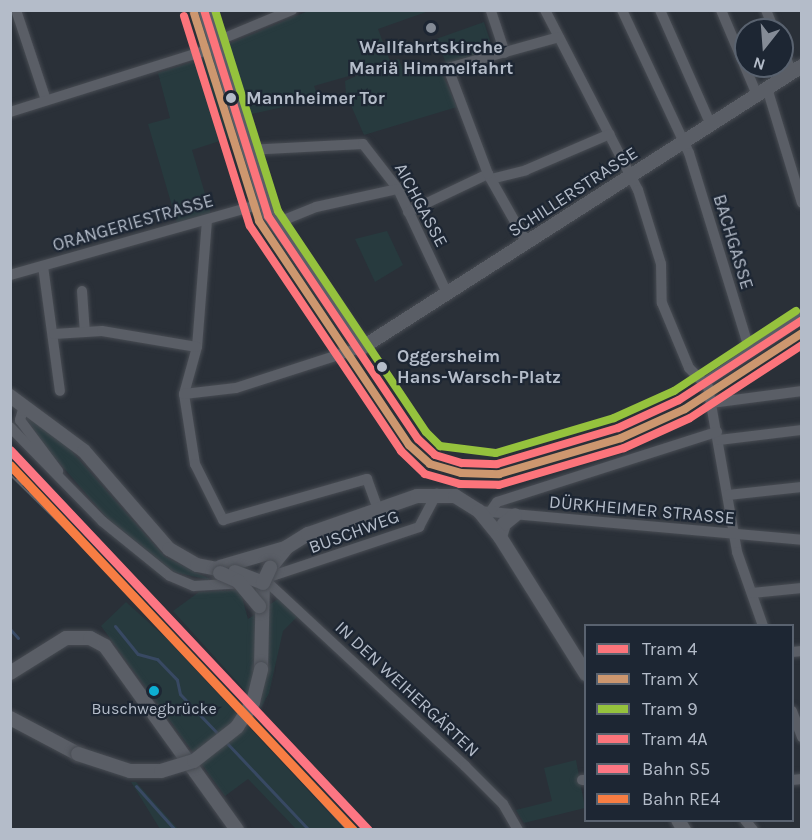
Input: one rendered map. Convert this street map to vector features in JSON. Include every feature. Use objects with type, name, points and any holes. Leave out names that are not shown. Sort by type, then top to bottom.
[{"type":"street","points":[[16,10],[46,100]]},
{"type":"street","points":[[184,394],[236,388],[363,347],[274,224],[264,203],[205,10]]},
{"type":"street","points":[[10,112],[216,44],[292,10]]},
{"type":"street","points":[[545,10],[632,176],[661,264],[662,303],[689,368],[704,383],[711,403],[734,534],[762,624]]},
{"type":"street","name":"BACHGASSE","points":[[622,10],[681,139],[750,351]]},
{"type":"street","points":[[660,10],[709,121]]},
{"type":"street","points":[[721,10],[759,90],[801,203]]},
{"type":"street","points":[[491,11],[505,53]]},
{"type":"street","points":[[527,243],[490,176],[448,68],[559,38]]},
{"type":"street","name":"SCHILLERSTRASSE","points":[[363,347],[632,176],[709,121],[796,69]]},
{"type":"street","points":[[408,212],[490,176],[526,170],[610,134]]},
{"type":"street","name":"AICHGASSE","points":[[248,150],[363,144],[398,189],[447,292]]},
{"type":"street","points":[[274,224],[316,207],[398,189]]},
{"type":"street","name":"ORANGERIESTRASSE","points":[[10,275],[264,203]]},
{"type":"street","points":[[207,220],[197,347],[184,394],[195,464],[223,520],[367,479],[378,510]]},
{"type":"street","points":[[43,266],[60,391]]},
{"type":"street","points":[[82,291],[85,330]]},
{"type":"street","points":[[704,383],[801,317]]},
{"type":"street","points":[[54,334],[85,330],[197,347]]},
{"type":"street","points":[[711,403],[801,391]]},
{"type":"street","points":[[10,396],[84,451],[169,549],[188,561],[217,570],[238,581],[259,606]]},
{"type":"street","points":[[24,406],[20,420],[62,480]]},
{"type":"street","points":[[10,427],[62,480]]},
{"type":"street","points":[[484,512],[497,502],[718,436],[801,430]]},
{"type":"street","name":"BUSCHWEG","points":[[62,480],[102,521],[182,582],[210,587],[266,577],[419,527],[437,493]]},
{"type":"street","points":[[728,495],[801,487]]},
{"type":"street","points":[[437,493],[462,499],[484,512],[584,672]]},
{"type":"street","name":"BUSCHWEG","points":[[287,547],[308,534],[437,493]]},
{"type":"street","name":"DÜRKHEIMER STRASSE","points":[[484,512],[801,540]]},
{"type":"street","points":[[500,537],[504,524],[514,515]]},
{"type":"street","points":[[217,570],[287,547]]},
{"type":"street","points":[[12,716],[78,754],[115,769],[145,772],[180,767],[215,748],[237,727],[257,690],[259,606],[266,577],[287,547]]},
{"type":"street","points":[[217,570],[266,577]]},
{"type":"street","name":"IN DEN WEIHERGÄRTEN","points":[[266,577],[503,804],[518,830]]},
{"type":"street","points":[[752,593],[801,588]]},
{"type":"street","points":[[12,674],[50,645],[82,637],[114,655],[237,830]]},
{"type":"street","points":[[796,715],[801,737]]},
{"type":"green space","points":[[308,11],[429,11],[378,29],[390,61],[399,59],[405,76],[422,69],[426,77],[441,71],[457,107],[364,135],[346,94],[345,81],[370,70],[314,86],[319,99],[247,115],[224,46]]},
{"type":"green space","points":[[484,22],[495,56],[448,68],[436,39]]},
{"type":"green space","points":[[208,57],[232,137],[192,150],[211,214],[177,223],[148,124],[170,118],[158,73]]},
{"type":"green space","points":[[387,231],[403,265],[375,282],[355,239]]},
{"type":"green space","points":[[24,415],[66,445],[165,557],[214,581],[174,572],[107,518],[44,445]]},
{"type":"green space","points":[[240,590],[248,619],[278,599],[297,617],[283,631],[269,693],[261,708],[173,611],[199,592]]},
{"type":"green space","points":[[126,602],[167,639],[344,829],[296,829],[248,779],[225,796],[101,626]]},
{"type":"green space","points":[[576,760],[584,808],[524,823],[516,810],[552,801],[544,768]]},
{"type":"green space","points":[[131,782],[136,782],[178,829],[160,829]]},
{"type":"waterway","points":[[115,626],[138,654],[157,659],[177,680],[180,694],[220,736]]},
{"type":"waterway","points":[[10,629],[18,638]]},
{"type":"waterway","points":[[225,741],[309,830]]},
{"type":"waterway","points":[[136,786],[175,830]]},
{"type":"railway","points":[[10,472],[136,596],[350,830]]},
{"type":"tram line","name":"4","points":[[204,10],[268,216],[418,439],[435,455],[462,463],[497,464],[618,428],[679,400],[802,320]]},
{"type":"tram line","name":"9","points":[[215,10],[278,211],[426,432],[440,446],[496,453],[614,418],[674,391],[796,311]]},
{"type":"tram line","name":"X","points":[[194,13],[259,221],[409,445],[430,464],[461,473],[499,474],[621,438],[685,409],[802,333]]},
{"type":"tram line","name":"4A","points":[[184,16],[250,226],[401,451],[425,474],[460,484],[499,485],[624,448],[690,418],[802,345]]},
{"type":"rail line","name":"S5","points":[[10,450],[368,830]]},
{"type":"rail line","name":"RE4","points":[[10,465],[353,830]]},
{"type":"place","name":"Wallfahrtskirche Mariä Himmelfahrt","points":[[431,28]]},
{"type":"place","name":"Mannheimer Tor","points":[[231,98]]},
{"type":"place","name":"Oggersheim Hans-Warsch-Platz","points":[[382,367]]},
{"type":"place","name":"Buschwegbrücke","points":[[154,691]]}]
